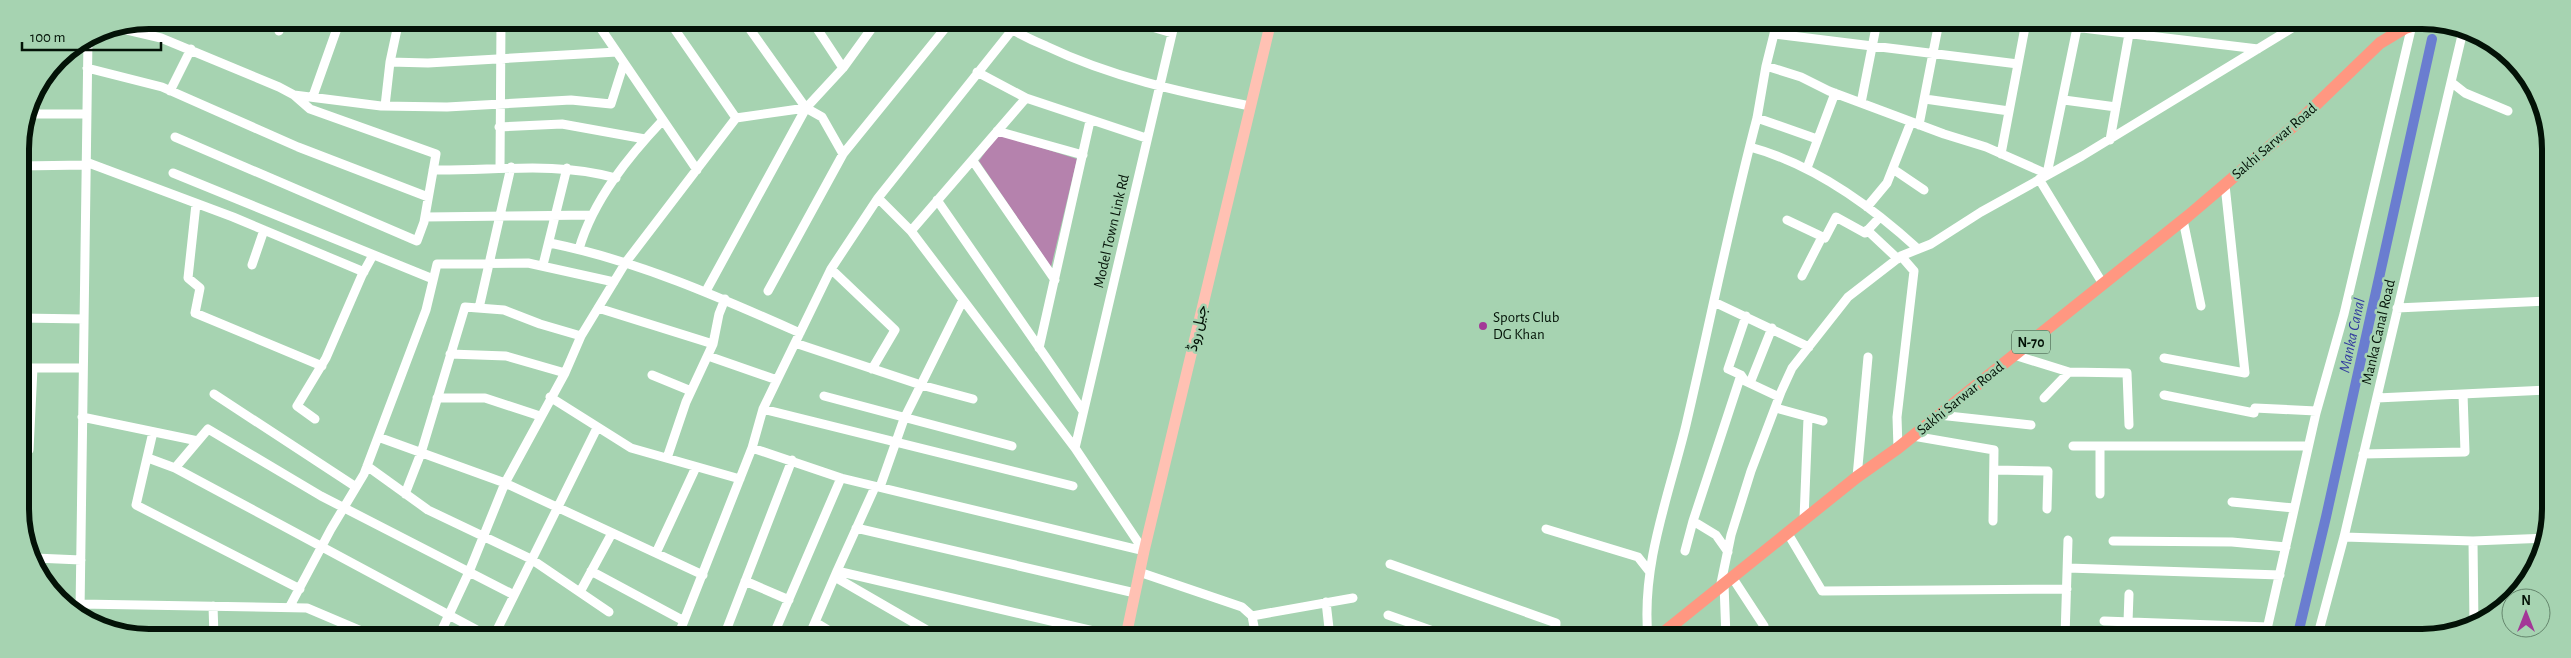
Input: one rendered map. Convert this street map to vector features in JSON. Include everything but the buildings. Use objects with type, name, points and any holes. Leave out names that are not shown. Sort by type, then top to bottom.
[{"type":"highway","name":"Sakhi Sarwar Road","points":[[1669,629],[1857,476],[1898,448],[2183,220],[2296,124],[2367,56],[2393,34],[2402,29]]},
{"type":"main road","name":"جیل روڈ","points":[[1128,629],[1139,572],[1269,29]]},
{"type":"street","points":[[313,96],[337,29]]},
{"type":"street","points":[[385,106],[390,62],[397,29]]},
{"type":"street","points":[[500,168],[501,29]]},
{"type":"street","points":[[601,29],[697,170]]},
{"type":"street","points":[[675,29],[736,118]]},
{"type":"street","points":[[750,29],[806,108],[822,117],[844,154]]},
{"type":"street","points":[[817,29],[843,68]]},
{"type":"street","points":[[706,291],[806,108],[843,68],[871,29]]},
{"type":"street","points":[[768,291],[844,154],[945,29]]},
{"type":"street","points":[[1157,29],[1172,34]]},
{"type":"street","name":"Model Town Link Rd","points":[[1075,448],[1146,138],[1173,29]]},
{"type":"street","points":[[1647,629],[1645,609],[1649,571],[1714,302],[1776,29]]},
{"type":"street","points":[[1861,103],[1876,29]]},
{"type":"street","points":[[1867,207],[1887,183],[1925,99],[1937,29]]},
{"type":"street","points":[[2001,154],[2025,29]]},
{"type":"street","points":[[2047,174],[2064,100],[2077,29]]},
{"type":"street","points":[[2086,29],[2258,49]]},
{"type":"street","points":[[2147,29],[2147,36]]},
{"type":"street","points":[[1726,629],[1725,583],[1728,552],[1763,435],[1792,368],[1848,297],[1900,257],[1931,244],[2047,174],[2110,140],[2291,29]]},
{"type":"street","points":[[2104,621],[2268,627],[2316,411],[2344,314],[2410,29]]},
{"type":"street","points":[[134,30],[162,38],[294,95],[310,109],[436,154],[425,217],[417,241],[175,137]]},
{"type":"street","points":[[681,629],[752,448],[763,409],[831,269],[878,198],[1012,30],[1080,62],[1159,87],[1250,106]]},
{"type":"street","points":[[1775,34],[2018,64]]},
{"type":"street","points":[[2110,140],[2129,34]]},
{"type":"street","name":"Manka Canal Road","points":[[2318,629],[2344,537],[2463,36]]},
{"type":"street","points":[[80,607],[87,114],[85,47]]},
{"type":"street","points":[[170,91],[191,50]]},
{"type":"street","points":[[390,62],[500,59],[617,52]]},
{"type":"street","points":[[294,95],[385,106],[500,105],[571,100],[611,104],[624,63]]},
{"type":"street","points":[[1766,66],[1801,77],[1835,93],[1915,124],[2001,154],[2047,174]]},
{"type":"street","points":[[87,68],[142,81],[170,91],[298,147],[428,197]]},
{"type":"street","points":[[977,72],[1026,98],[1090,121],[1146,138]]},
{"type":"street","points":[[2451,82],[2465,93],[2508,111]]},
{"type":"street","points":[[1807,168],[1816,139],[1835,93]]},
{"type":"street","points":[[911,231],[1026,98]]},
{"type":"street","points":[[1925,99],[2009,111]]},
{"type":"street","points":[[2064,100],[2116,107]]},
{"type":"street","points":[[442,629],[505,483],[565,372],[581,336],[626,262],[736,118],[806,108]]},
{"type":"street","points":[[34,114],[87,114]]},
{"type":"street","points":[[1757,118],[1816,139]]},
{"type":"street","points":[[579,249],[586,224],[635,150],[663,120]]},
{"type":"street","points":[[1039,348],[1090,121]]},
{"type":"street","points":[[499,127],[562,124],[645,139]]},
{"type":"street","points":[[997,131],[1083,155]]},
{"type":"street","points":[[1750,147],[1807,168],[1867,207],[1918,249]]},
{"type":"street","points":[[972,161],[1055,280]]},
{"type":"street","points":[[29,166],[86,163],[264,230],[364,272]]},
{"type":"street","points":[[433,170],[477,171],[511,167],[567,168],[616,178]]},
{"type":"street","points":[[479,308],[511,167]]},
{"type":"street","points":[[543,265],[550,243],[567,168]]},
{"type":"street","points":[[1893,169],[1924,190]]},
{"type":"street","points":[[173,173],[433,279]]},
{"type":"street","points":[[2039,179],[2103,284]]},
{"type":"street","points":[[2164,358],[2245,373],[2225,185]]},
{"type":"street","points":[[878,198],[911,231],[1075,448],[1144,551]]},
{"type":"street","points":[[937,200],[1083,411]]},
{"type":"street","points":[[196,204],[188,278],[200,288],[196,313],[322,366]]},
{"type":"street","points":[[425,217],[501,214],[592,215]]},
{"type":"street","points":[[1802,276],[1822,237],[1825,238],[1836,217],[1865,233],[1880,217]]},
{"type":"street","points":[[1787,220],[1822,237]]},
{"type":"street","points":[[2183,220],[2201,306]]},
{"type":"street","points":[[252,265],[264,230]]},
{"type":"street","points":[[1868,230],[1914,271],[1897,417],[1898,448]]},
{"type":"street","points":[[550,243],[626,262],[706,291],[800,333]]},
{"type":"street","points":[[314,420],[297,406],[322,366],[364,272],[374,255]]},
{"type":"street","points":[[290,606],[367,466],[426,310],[437,264],[508,261],[543,265],[614,282]]},
{"type":"street","points":[[831,269],[895,330],[872,368]]},
{"type":"street","points":[[667,458],[691,391],[713,344],[719,314],[725,299]]},
{"type":"street","points":[[812,629],[856,528],[877,487],[904,419],[962,300]]},
{"type":"street","points":[[1714,302],[1809,347]]},
{"type":"street","points":[[2397,308],[2542,302]]},
{"type":"street","points":[[405,494],[421,453],[465,307],[504,310],[540,324],[581,336]]},
{"type":"street","points":[[598,308],[713,344]]},
{"type":"street","points":[[1746,316],[1728,369],[1741,375],[1750,383],[1780,397]]},
{"type":"street","points":[[29,318],[84,319]]},
{"type":"street","points":[[1750,383],[1772,328]]},
{"type":"street","points":[[795,343],[921,385],[973,400]]},
{"type":"street","points":[[450,354],[506,356],[565,372]]},
{"type":"street","points":[[2014,355],[2069,372],[2127,373],[2129,425]]},
{"type":"street","points":[[708,356],[777,380]]},
{"type":"street","points":[[1857,476],[1868,357]]},
{"type":"street","points":[[29,368],[83,368]]},
{"type":"street","points":[[30,450],[33,368]]},
{"type":"street","points":[[2044,398],[2069,372]]},
{"type":"street","points":[[652,375],[691,391]]},
{"type":"street","points":[[1686,551],[1693,521],[1741,375]]},
{"type":"street","points":[[2377,398],[2542,390]]},
{"type":"street","points":[[214,394],[356,487]]},
{"type":"street","points":[[2363,454],[2465,452],[2463,394]]},
{"type":"street","points":[[2164,395],[2254,413],[2255,408],[2316,411]]},
{"type":"street","points":[[824,396],[904,419],[1012,446]]},
{"type":"street","points":[[550,397],[597,428],[632,448],[740,479]]},
{"type":"street","points":[[437,398],[485,398],[540,416]]},
{"type":"street","points":[[1776,408],[1823,422]]},
{"type":"street","points":[[763,409],[1073,486]]},
{"type":"street","points":[[1938,415],[2031,425]]},
{"type":"street","points":[[82,416],[198,442]]},
{"type":"street","points":[[1804,520],[1808,418]]},
{"type":"street","points":[[497,629],[556,506],[597,428]]},
{"type":"street","points":[[175,468],[208,430],[321,496],[514,595]]},
{"type":"street","points":[[153,432],[136,505],[300,589]]},
{"type":"street","points":[[1913,436],[1994,450],[1993,521]]},
{"type":"street","points":[[378,437],[505,483],[703,576]]},
{"type":"street","points":[[2073,446],[2308,446]]},
{"type":"street","points":[[2100,447],[2100,494]]},
{"type":"street","points":[[752,448],[841,478],[1144,551]]},
{"type":"street","points":[[148,458],[175,468],[475,629]]},
{"type":"street","points":[[727,629],[792,460]]},
{"type":"street","points":[[367,466],[428,510],[531,559],[609,612]]},
{"type":"street","points":[[656,553],[696,467]]},
{"type":"street","points":[[1994,470],[2048,471],[2047,508]]},
{"type":"street","points":[[777,629],[841,478]]},
{"type":"street","points":[[2232,502],[2294,508]]},
{"type":"street","points":[[1693,521],[1716,534],[1728,552]]},
{"type":"street","points":[[856,528],[1135,594]]},
{"type":"street","points":[[1546,529],[1638,557],[1649,571]]},
{"type":"street","points":[[580,592],[612,532]]},
{"type":"street","points":[[1787,532],[1822,591],[2067,590]]},
{"type":"street","points":[[2344,537],[2473,541],[2538,538]]},
{"type":"street","points":[[2065,629],[2068,540]]},
{"type":"street","points":[[2113,541],[2232,542],[2286,547]]},
{"type":"street","points":[[2473,541],[2474,617]]},
{"type":"street","points":[[40,558],[81,560]]},
{"type":"street","points":[[1390,564],[1556,623],[1556,629]]},
{"type":"street","points":[[2068,568],[2280,575]]},
{"type":"street","points":[[591,571],[684,621]]},
{"type":"street","points":[[1139,572],[1242,607],[1252,616],[1254,629]]},
{"type":"street","points":[[836,574],[926,629]]},
{"type":"street","points":[[836,574],[1084,629]]},
{"type":"street","points":[[745,581],[789,600]]},
{"type":"street","points":[[1725,583],[1764,626],[1764,629]]},
{"type":"street","points":[[2128,622],[2129,594]]},
{"type":"street","points":[[1252,616],[1353,598]]},
{"type":"street","points":[[1326,602],[1329,629]]},
{"type":"street","points":[[213,606],[214,629]]},
{"type":"street","points":[[81,608],[290,606],[307,608],[356,629]]},
{"type":"street","points":[[1388,615],[1427,629]]},
{"type":"street","points":[[815,622],[826,629]]},
{"type":"shaded area","points":[[998,134],[1077,159],[1051,267],[979,161]]},
{"type":"waterway","name":"Manka Canal","points":[[2299,629],[2326,517],[2432,39]]},
{"type":"place","name":"Sports Club DG Khan","points":[[1483,326]]}]
